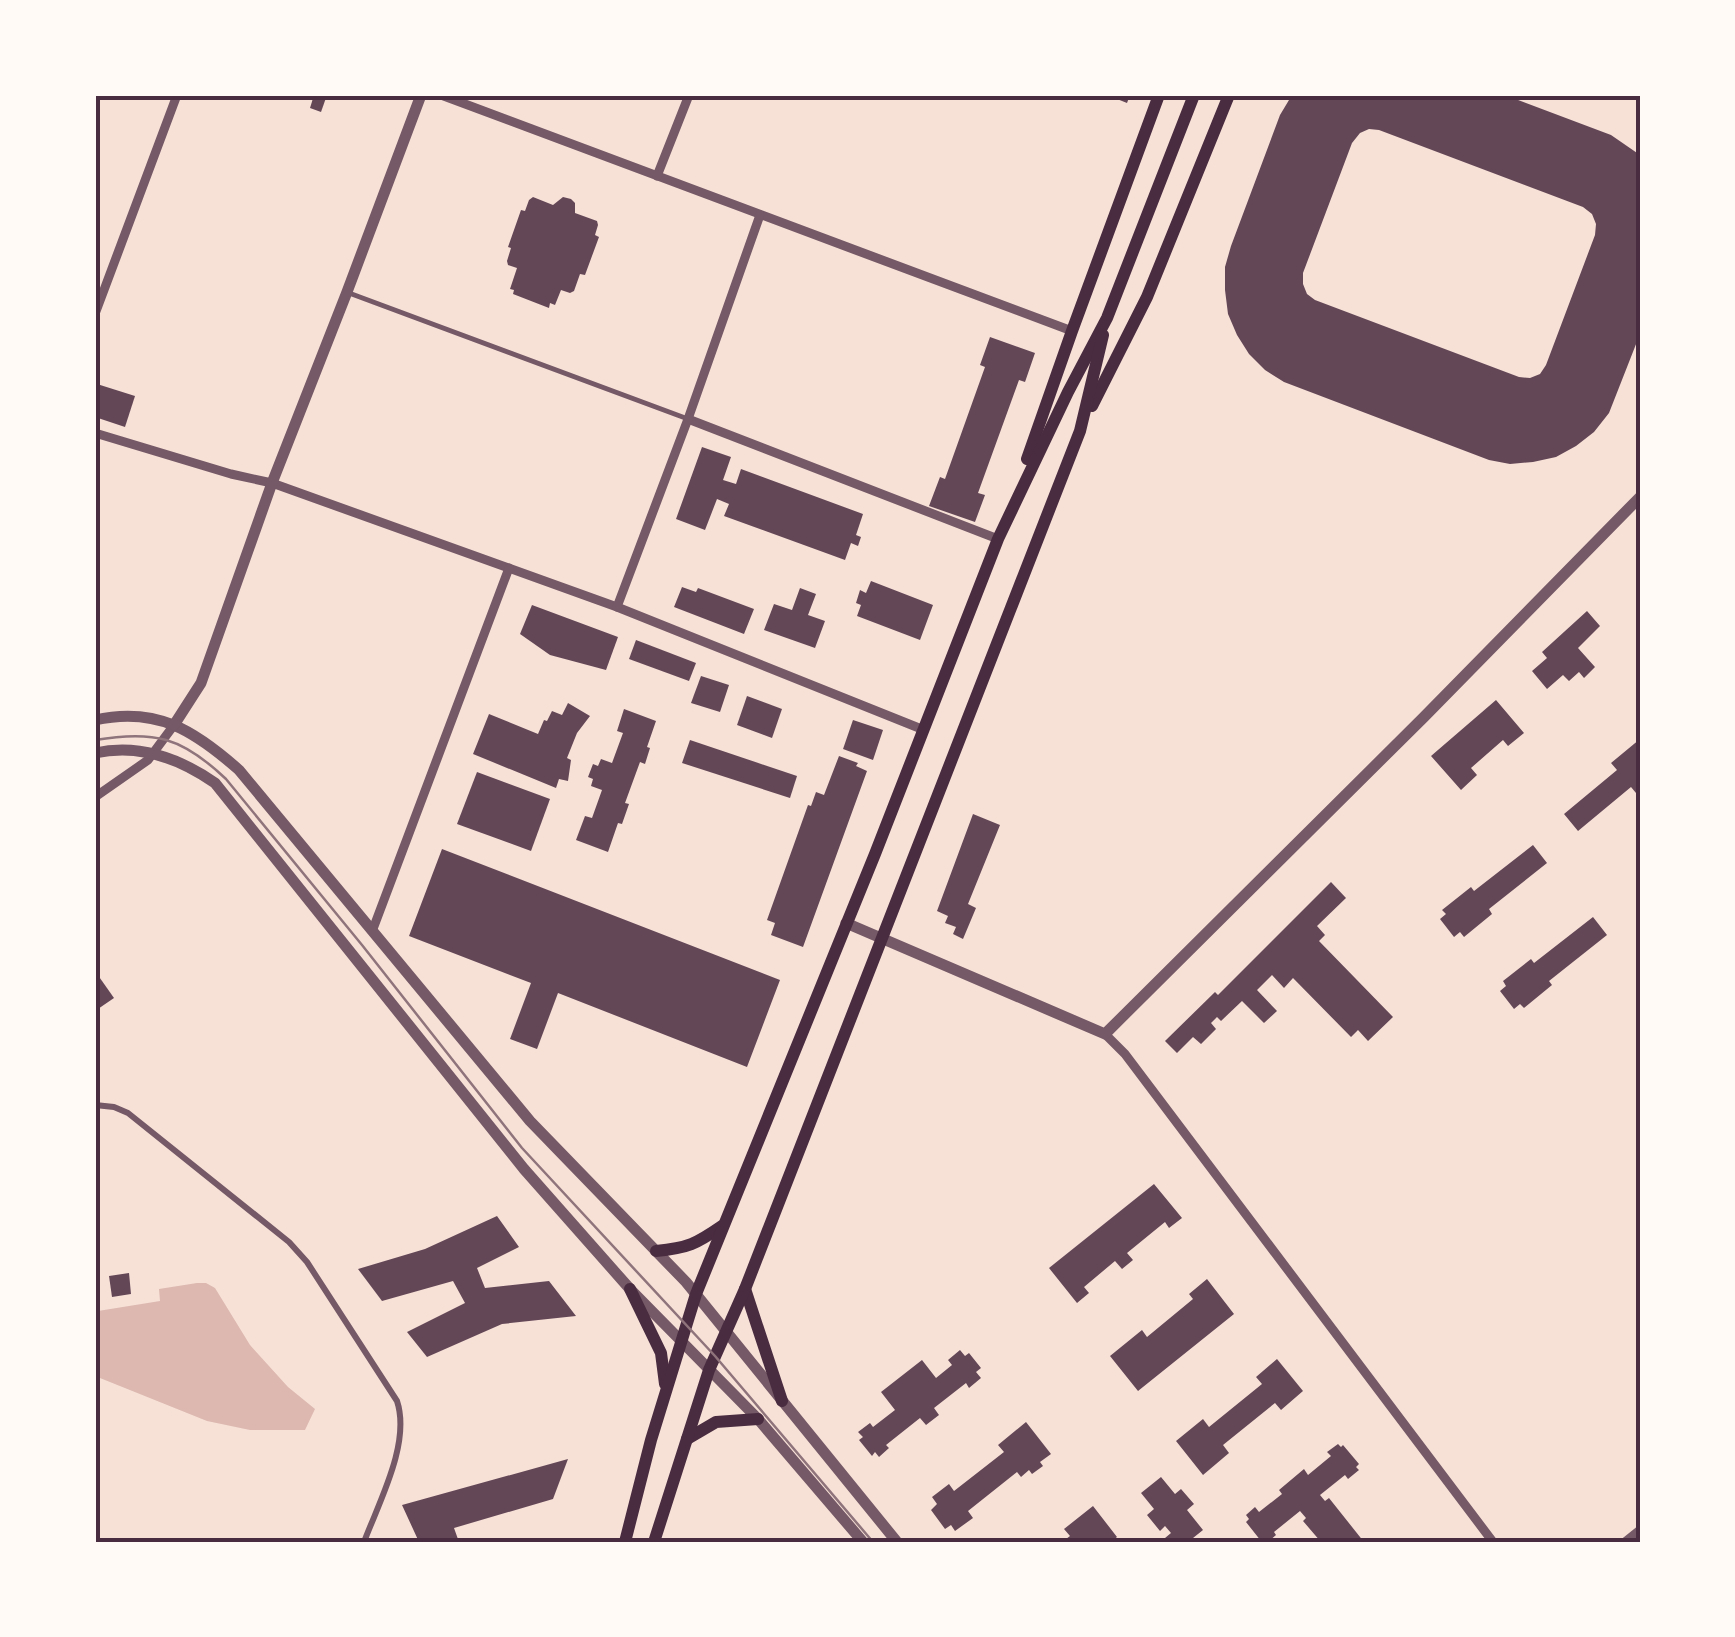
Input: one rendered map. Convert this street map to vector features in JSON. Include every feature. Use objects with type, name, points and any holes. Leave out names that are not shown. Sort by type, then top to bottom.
[{"type":"main road","points":[[625,1542],[696,1294],[1010,510],[1158,95]]},
{"type":"main road","points":[[1010,510],[1107,318],[1194,95]]},
{"type":"main road","points":[[654,1542],[709,1370],[745,1288],[1080,431],[1146,297],[1228,95]]},
{"type":"main road","points":[[1080,431],[1107,318]]},
{"type":"main road","points":[[656,1251],[688,1246],[724,1224]]},
{"type":"main road","points":[[745,1288],[782,1401]]},
{"type":"main road","points":[[630,1289],[662,1353],[666,1392]]},
{"type":"main road","points":[[687,1439],[716,1422],[758,1420]]},
{"type":"street","points":[[95,314],[176,95]]},
{"type":"street","points":[[95,797],[155,753],[201,684],[272,483],[420,95]]},
{"type":"street","points":[[441,95],[1072,331]]},
{"type":"street","points":[[658,176],[689,95]]},
{"type":"street","points":[[616,607],[760,214]]},
{"type":"street","points":[[688,419],[998,539]]},
{"type":"street","points":[[95,433],[272,483],[510,568],[924,730]]},
{"type":"street","points":[[1106,1034],[1640,497]]},
{"type":"street","points":[[373,929],[510,568]]},
{"type":"street","points":[[95,720],[112,716],[160,720],[190,731],[239,770],[530,1121],[696,1294],[896,1542]]},
{"type":"street","points":[[95,753],[116,748],[155,753],[196,770],[215,783],[524,1169],[630,1289],[758,1420],[863,1542]]},
{"type":"street","points":[[846,923],[1106,1034],[1126,1054],[1493,1542]]},
{"type":"street","points":[[95,1105],[128,1113],[289,1242],[397,1402],[402,1416],[401,1435],[364,1542]]},
{"type":"street","points":[[1625,1542],[1640,1530]]},
{"type":"lane","points":[[347,292],[688,419]]},
{"type":"shaded area","points":[[197,1283],[215,1288],[250,1345],[288,1387],[315,1409],[305,1430],[250,1430],[207,1421],[95,1376],[95,1297],[98,1311],[160,1301],[159,1289]]},
{"type":"building","points":[[314,95],[327,95],[321,112],[310,108]]},
{"type":"building","points":[[1107,95],[1130,95],[1127,103]]},
{"type":"building","points":[[1292,95],[1505,95],[1611,135],[1640,155],[1640,334],[1609,413],[1594,432],[1556,457],[1510,464],[1489,460],[1284,382],[1249,354],[1228,314],[1225,267],[1280,115]],"holes":[[[1379,130],[1583,207],[1592,214],[1595,235],[1540,374],[1519,377],[1307,294],[1303,273],[1352,143],[1360,133]]]},
{"type":"building","points":[[533,197],[553,205],[563,197],[571,199],[575,213],[597,221],[598,225],[595,235],[599,237],[585,275],[580,274],[574,291],[561,290],[555,305],[550,303],[549,308],[513,294],[510,289],[517,268],[508,265],[508,247],[521,210],[525,211]]},
{"type":"building","points":[[990,337],[1035,353],[1025,382],[1019,380],[978,493],[985,495],[975,522],[929,506],[940,477],[945,479],[985,367],[980,365]]},
{"type":"building","points":[[97,384],[135,396],[125,427],[95,417]]},
{"type":"building","points":[[702,447],[731,457],[723,480],[736,484],[741,469],[863,514],[856,535],[861,537],[858,546],[851,543],[845,560],[724,516],[729,504],[717,499],[705,530],[676,519]]},
{"type":"building","points":[[871,581],[933,605],[920,640],[857,616],[860,590],[866,593]]},
{"type":"building","points":[[682,587],[696,592],[698,588],[754,609],[744,634],[674,607]]},
{"type":"building","points":[[800,588],[816,594],[808,615],[825,621],[815,648],[764,630],[774,604],[792,610]]},
{"type":"building","points":[[532,605],[618,637],[606,670],[550,655],[520,634]]},
{"type":"building","points":[[1587,611],[1600,626],[1578,648],[1595,667],[1584,678],[1579,672],[1569,681],[1563,675],[1547,689],[1532,671],[1547,658],[1542,652]]},
{"type":"building","points":[[636,640],[696,663],[689,681],[629,659]]},
{"type":"building","points":[[701,676],[729,685],[720,712],[691,703]]},
{"type":"building","points":[[747,696],[782,709],[772,738],[737,725]]},
{"type":"building","points":[[1496,700],[1524,733],[1508,746],[1503,740],[1471,768],[1477,775],[1461,790],[1431,756]]},
{"type":"building","points":[[568,703],[590,716],[577,733],[567,758],[571,760],[568,781],[559,779],[556,788],[473,754],[489,714],[538,734],[552,711],[562,715]]},
{"type":"building","points":[[624,709],[656,721],[645,764],[640,762],[622,824],[618,823],[608,852],[576,840],[585,816],[592,818],[602,790],[591,786],[593,779],[588,777],[593,764],[598,766],[601,759],[612,763],[623,733],[617,731]]},
{"type":"building","points":[[853,720],[883,730],[873,760],[843,749]]},
{"type":"building","points":[[1640,739],[1640,790],[1636,793],[1631,787],[1578,831],[1564,814],[1617,770],[1611,763]]},
{"type":"building","points":[[690,740],[797,776],[790,798],[682,763]]},
{"type":"building","points":[[839,756],[867,771],[803,947],[771,935],[775,923],[767,920],[808,805],[811,806],[816,792],[824,795]]},
{"type":"building","points":[[477,772],[550,799],[531,851],[457,824]]},
{"type":"building","points":[[973,814],[1000,825],[968,904],[976,908],[963,939],[953,934],[956,927],[945,923],[948,916],[937,911]]},
{"type":"building","points":[[1533,845],[1547,863],[1489,909],[1492,914],[1464,937],[1460,932],[1454,937],[1440,919],[1446,914],[1442,910],[1471,887],[1474,891]]},
{"type":"building","points":[[442,849],[780,980],[747,1067],[558,993],[537,1049],[510,1039],[531,983],[409,936]]},
{"type":"building","points":[[1331,882],[1346,898],[1317,926],[1325,935],[1319,941],[1393,1017],[1368,1041],[1358,1030],[1351,1037],[1293,978],[1284,988],[1272,975],[1257,990],[1277,1011],[1264,1023],[1242,1001],[1221,1021],[1217,1017],[1211,1023],[1216,1029],[1201,1044],[1193,1037],[1177,1053],[1165,1041],[1215,992],[1218,995]]},
{"type":"building","points":[[1593,917],[1607,935],[1549,981],[1552,985],[1524,1008],[1520,1004],[1514,1009],[1500,991],[1506,986],[1503,981],[1531,959],[1534,963]]},
{"type":"building","points":[[95,971],[114,998],[95,1011]]},
{"type":"building","points":[[1154,1184],[1182,1218],[1169,1228],[1165,1222],[1127,1253],[1133,1260],[1122,1269],[1115,1261],[1084,1287],[1089,1293],[1077,1303],[1049,1268]]},
{"type":"building","points":[[497,1216],[519,1247],[477,1268],[485,1288],[549,1281],[576,1316],[502,1324],[427,1357],[407,1332],[465,1303],[453,1281],[382,1301],[358,1269],[425,1249]]},
{"type":"building","points":[[129,1273],[131,1294],[112,1297],[109,1276]]},
{"type":"building","points":[[1207,1279],[1234,1314],[1138,1391],[1110,1356],[1142,1330],[1147,1337],[1193,1299],[1189,1294]]},
{"type":"building","points":[[960,1350],[965,1356],[969,1353],[981,1368],[976,1372],[981,1378],[969,1388],[966,1383],[934,1408],[939,1415],[926,1425],[920,1418],[886,1445],[889,1448],[879,1457],[875,1452],[872,1456],[859,1440],[863,1437],[858,1432],[870,1423],[873,1427],[895,1410],[881,1392],[922,1360],[936,1378],[952,1365],[948,1360]]},
{"type":"building","points":[[1277,1359],[1303,1391],[1281,1410],[1275,1403],[1223,1445],[1229,1453],[1203,1475],[1176,1441],[1203,1419],[1209,1427],[1262,1384],[1256,1377]]},
{"type":"building","points":[[1026,1422],[1051,1454],[1040,1462],[1043,1466],[1021,1477],[1017,1472],[968,1511],[973,1518],[955,1531],[951,1525],[945,1529],[931,1510],[937,1504],[932,1497],[949,1484],[954,1491],[1004,1452],[998,1445]]},
{"type":"building","points":[[1338,1444],[1359,1464],[1359,1470],[1348,1479],[1345,1475],[1320,1495],[1325,1501],[1329,1498],[1364,1542],[1321,1542],[1303,1521],[1306,1518],[1300,1511],[1274,1532],[1276,1535],[1268,1542],[1265,1538],[1261,1541],[1246,1522],[1246,1515],[1255,1507],[1259,1512],[1282,1494],[1279,1490],[1304,1469],[1308,1475],[1331,1456],[1327,1452]]},
{"type":"building","points":[[568,1459],[553,1499],[454,1528],[459,1542],[419,1542],[402,1505]]},
{"type":"building","points":[[1161,1477],[1175,1494],[1181,1489],[1194,1504],[1187,1510],[1203,1530],[1188,1542],[1168,1542],[1165,1538],[1171,1533],[1165,1526],[1160,1531],[1147,1515],[1154,1509],[1141,1493]]},
{"type":"building","points":[[1093,1506],[1117,1537],[1111,1542],[1062,1542],[1070,1536],[1064,1529]]},
{"type":"tram line","points":[[95,740],[134,736],[166,740],[195,754],[226,779],[522,1148],[715,1356],[873,1542]]}]
